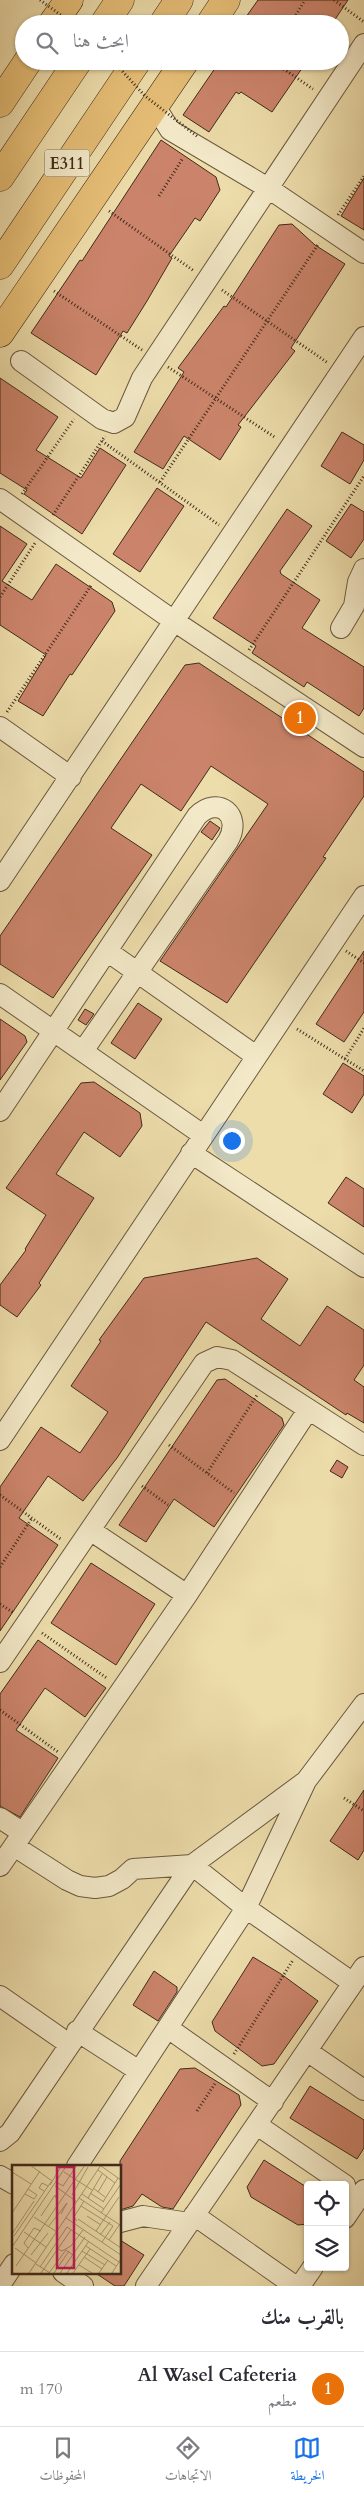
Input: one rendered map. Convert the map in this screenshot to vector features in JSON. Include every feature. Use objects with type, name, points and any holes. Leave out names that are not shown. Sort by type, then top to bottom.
[{"type":"highway","points":[[110,15],[120,0]]},
{"type":"highway","points":[[169,15],[179,0]]},
{"type":"highway","points":[[216,15],[226,0]]},
{"type":"highway","points":[[0,103],[22,70]]},
{"type":"highway","name":"E311","points":[[0,177],[72,70]]},
{"type":"highway","name":"E311","points":[[0,265],[131,70]]},
{"type":"highway","points":[[0,333],[179,70]]},
{"type":"street","points":[[349,66],[364,44]]},
{"type":"street","points":[[21,361],[102,419],[114,422],[126,417],[142,378],[347,70]]},
{"type":"street","points":[[155,106],[165,125],[195,141],[364,253]]},
{"type":"street","points":[[0,881],[364,337]]},
{"type":"street","points":[[6,504],[174,622],[364,747]]},
{"type":"street","points":[[341,628],[354,606],[358,582],[364,569]]},
{"type":"street","points":[[3,720],[70,777]]},
{"type":"street","points":[[0,1112],[197,816],[210,807],[219,807],[226,811],[232,818],[232,834],[83,1051]]},
{"type":"street","points":[[0,1440],[364,896]]},
{"type":"street","points":[[107,951],[256,1056]]},
{"type":"street","points":[[0,994],[203,1135]]},
{"type":"street","points":[[191,1153],[364,1266]]},
{"type":"street","points":[[0,1662],[199,1368],[210,1359],[225,1357],[232,1360],[364,1445]]},
{"type":"street","points":[[0,1866],[187,1595],[308,1410]]},
{"type":"street","points":[[90,1530],[187,1595]]},
{"type":"street","points":[[78,2165],[246,1908],[306,1781],[364,1704]]},
{"type":"street","points":[[0,2140],[10,2133],[192,1864],[306,1781]]},
{"type":"street","points":[[0,1818],[18,1840],[67,1880],[80,1886],[94,1888],[109,1886],[122,1880],[133,1869],[192,1864],[246,1908],[302,1947],[359,1975],[146,2286]]},
{"type":"street","points":[[0,1996],[73,2038],[139,2071]]},
{"type":"street","points":[[168,2028],[273,2102]]},
{"type":"street","points":[[307,2051],[364,2090]]},
{"type":"street","points":[[256,2125],[354,2189],[349,2205]]},
{"type":"street","points":[[0,2176],[12,2183]]},
{"type":"street","points":[[121,2222],[143,2216],[192,2219],[295,2286]]},
{"type":"street","points":[[0,2285],[12,2267]]},
{"type":"street","points":[[300,2286],[310,2271]]},
{"type":"street","points":[[67,2274],[83,2286]]},
{"type":"path","points":[[296,15],[306,0]]},
{"type":"path","points":[[334,0],[364,22]]},
{"type":"path","points":[[121,70],[146,96],[195,141],[159,196]]},
{"type":"path","points":[[286,70],[328,98]]},
{"type":"path","points":[[160,482],[364,176]]},
{"type":"path","points":[[6,504],[84,406]]},
{"type":"path","points":[[0,597],[114,422]]},
{"type":"path","points":[[102,441],[232,534]]},
{"type":"path","points":[[240,665],[364,476]]},
{"type":"path","points":[[3,720],[101,571]]},
{"type":"path","points":[[281,1019],[364,1070]]},
{"type":"path","points":[[345,1059],[364,1028]]},
{"type":"path","points":[[207,1473],[265,1382]]},
{"type":"path","points":[[154,1434],[248,1503]]},
{"type":"path","points":[[127,1475],[168,1505]]},
{"type":"path","points":[[0,1495],[76,1550]]},
{"type":"path","points":[[0,1566],[32,1518]]},
{"type":"path","points":[[0,1604],[122,1689]]},
{"type":"path","points":[[0,1710],[72,1762]]},
{"type":"path","points":[[344,1798],[364,1811]]},
{"type":"path","points":[[197,2111],[302,1947]]},
{"type":"building","points":[[258,0],[348,0],[338,15],[247,15]]},
{"type":"building","points":[[214,70],[301,70],[272,112],[241,92],[239,94],[236,92],[209,132],[183,115]]},
{"type":"building","points":[[161,140],[216,177],[220,190],[200,221],[195,218],[169,256],[172,258],[147,301],[127,333],[123,331],[96,375],[31,333],[80,260],[82,261]]},
{"type":"building","points":[[364,178],[364,230],[341,216]]},
{"type":"building","points":[[292,224],[315,245],[345,264],[291,348],[295,351],[238,425],[241,427],[220,460],[184,436],[163,469],[134,452],[184,372],[178,368],[224,306],[226,307],[279,225]]},
{"type":"building","points":[[0,378],[58,417],[36,450],[81,478],[100,448],[126,465],[82,534],[24,494],[27,490],[0,473]]},
{"type":"building","points":[[342,432],[364,445],[364,460],[350,484],[321,466]]},
{"type":"building","points":[[157,488],[184,506],[140,572],[113,554]]},
{"type":"building","points":[[351,504],[364,512],[364,539],[351,558],[326,541]]},
{"type":"building","points":[[287,509],[312,526],[280,571],[281,574],[320,600],[302,628],[364,667],[364,708],[359,716],[307,682],[304,687],[252,653],[256,646],[213,618]]},
{"type":"building","points":[[0,526],[27,544],[2,581],[32,600],[56,564],[112,602],[115,611],[43,716],[18,701],[46,655],[0,625]]},
{"type":"building","points":[[199,663],[364,772],[364,796],[323,857],[326,858],[227,1003],[160,961],[268,804],[211,766],[181,811],[141,784],[111,828],[152,855],[53,998],[0,964],[0,936],[185,665]]},
{"type":"building","points":[[210,821],[220,828],[212,840],[201,832]]},
{"type":"building","points":[[364,951],[364,1012],[344,1042],[316,1024]]},
{"type":"building","points":[[138,1003],[162,1019],[135,1059],[111,1043]]},
{"type":"building","points":[[85,1009],[94,1014],[86,1025],[78,1020]]},
{"type":"building","points":[[0,1019],[25,1036],[27,1042],[0,1080]]},
{"type":"building","points":[[343,1063],[364,1076],[364,1094],[352,1113],[323,1094]]},
{"type":"building","points":[[94,1082],[140,1113],[142,1126],[120,1157],[84,1132],[56,1174],[94,1198],[39,1283],[41,1285],[17,1317],[0,1305],[0,1285],[26,1250],[46,1215],[6,1188],[81,1083]]},
{"type":"building","points":[[346,1177],[364,1189],[364,1227],[328,1203]]},
{"type":"building","points":[[257,1258],[288,1279],[261,1319],[300,1346],[327,1306],[364,1330],[364,1365],[354,1380],[364,1387],[364,1423],[347,1413],[346,1415],[206,1322],[117,1458],[83,1501],[48,1476],[19,1518],[58,1545],[0,1631],[0,1487],[41,1427],[80,1453],[108,1412],[71,1386],[101,1341],[99,1340],[144,1278]]},
{"type":"building","points":[[225,1379],[282,1418],[284,1425],[214,1527],[174,1499],[146,1542],[119,1525],[217,1380]]},
{"type":"building","points":[[337,1460],[348,1467],[342,1478],[330,1471]]},
{"type":"building","points":[[91,1563],[155,1604],[116,1665],[51,1623]]},
{"type":"building","points":[[38,1640],[106,1688],[85,1717],[45,1688],[16,1730],[58,1758],[20,1817],[0,1806],[0,1694]]},
{"type":"building","points":[[364,1790],[364,1850],[358,1860],[330,1841]]},
{"type":"building","points":[[253,1957],[281,1974],[318,2001],[274,2064],[262,2066],[215,2031],[212,2022]]},
{"type":"building","points":[[154,1971],[177,1987],[177,1992],[158,2021],[133,2005]]},
{"type":"building","points":[[195,2068],[239,2095],[241,2105],[173,2209],[162,2207],[142,2194],[133,2206],[121,2210],[120,2161],[180,2069]]},
{"type":"building","points":[[310,2086],[364,2120],[364,2148],[357,2159],[290,2118]]},
{"type":"building","points":[[264,2160],[304,2185],[304,2224],[298,2225],[251,2197],[247,2187]]},
{"type":"building","points":[[121,2241],[144,2255],[124,2286],[115,2286],[97,2274],[121,2274]]},
{"type":"place","name":"Al Wasel Cafeteria","points":[[300,718]]}]
